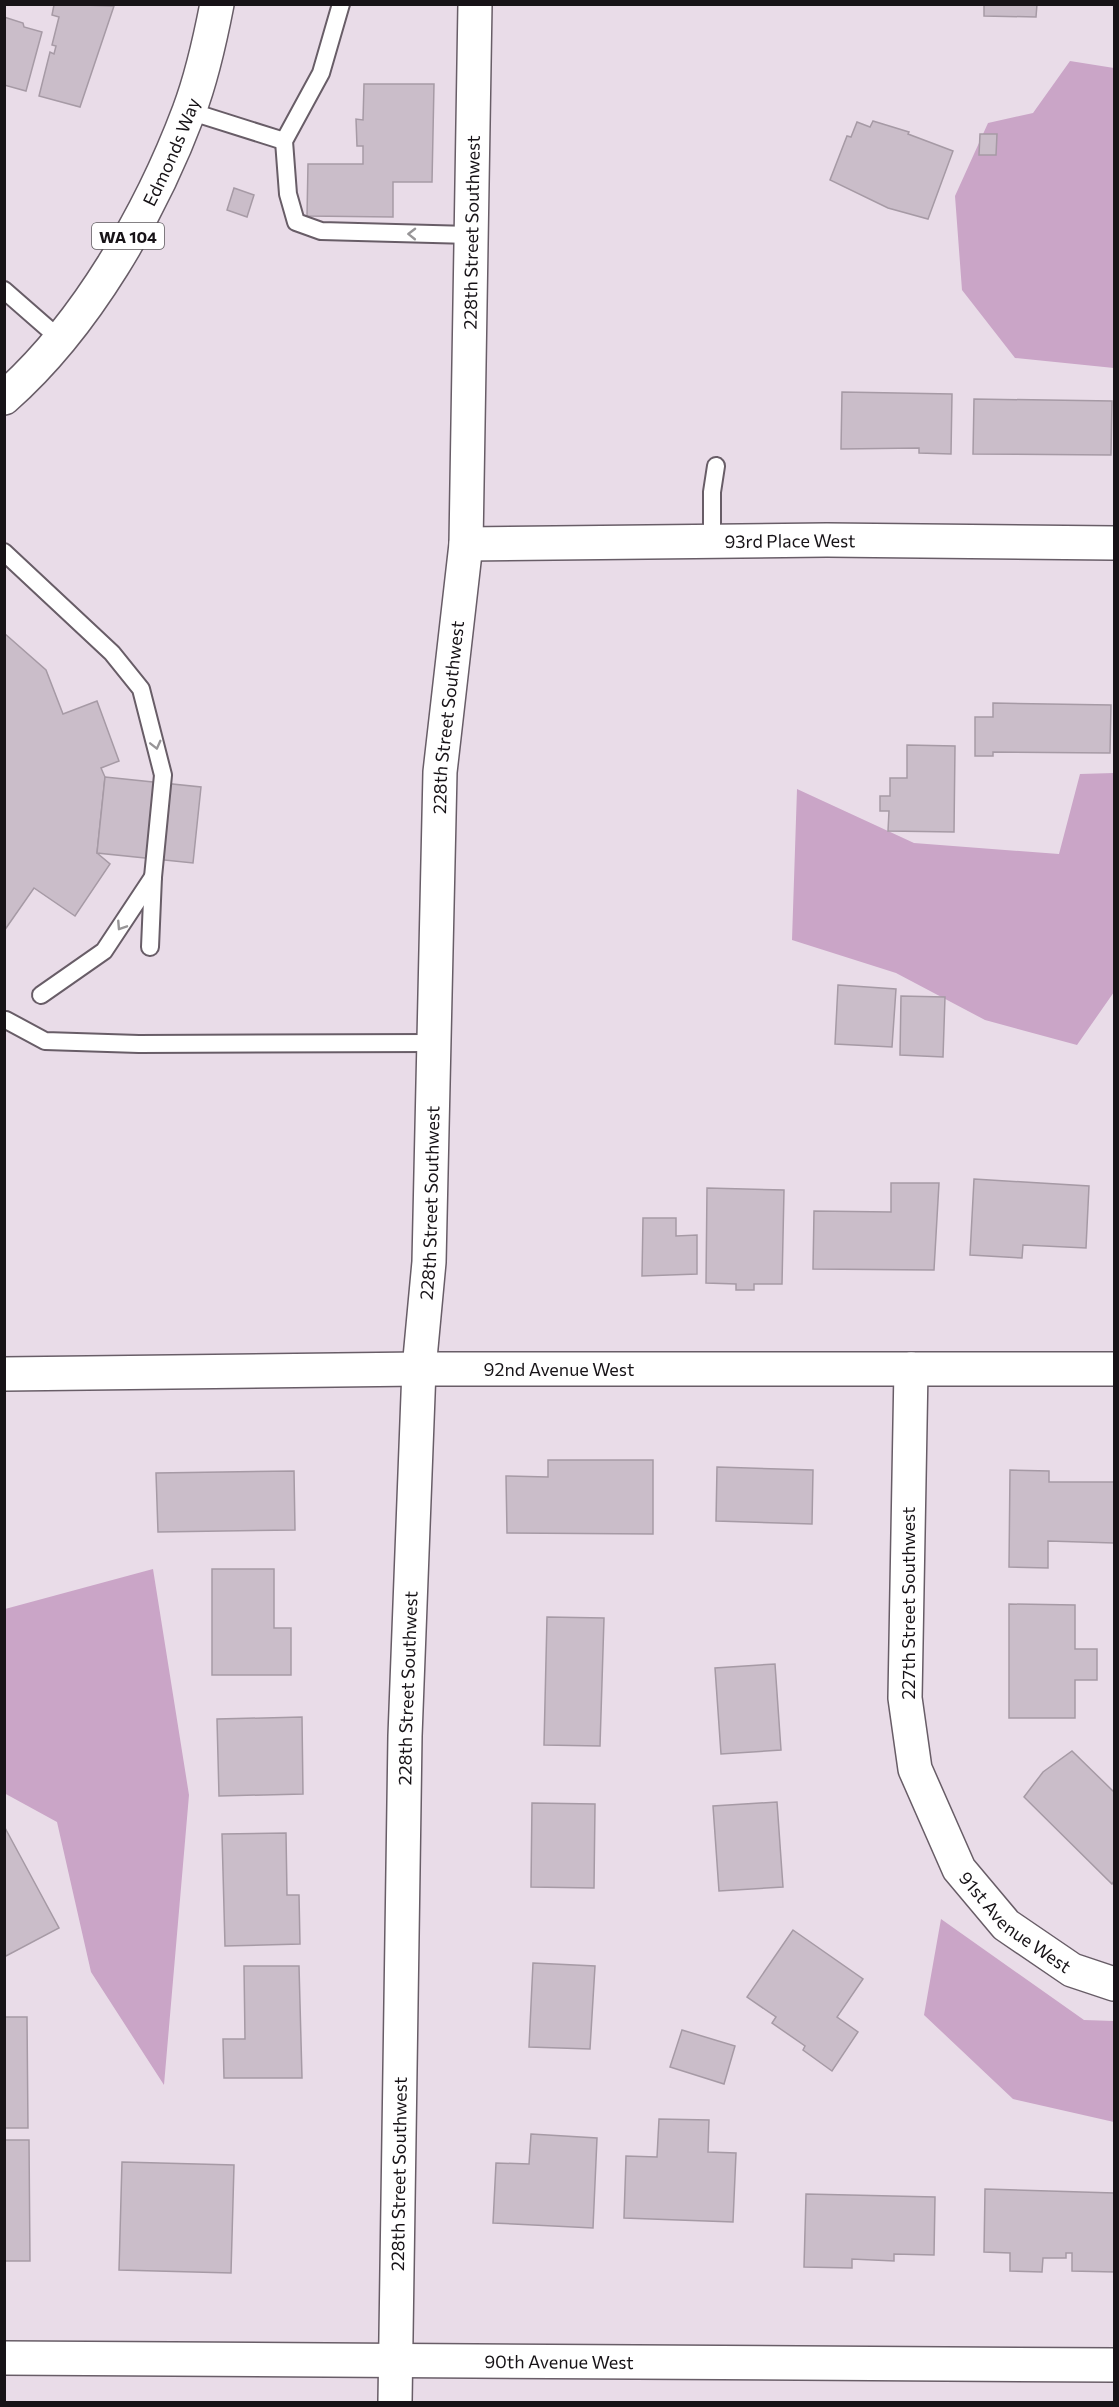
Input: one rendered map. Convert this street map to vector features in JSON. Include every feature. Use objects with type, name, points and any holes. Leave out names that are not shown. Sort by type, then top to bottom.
[{"type":"street","name":"Edmonds Way","points":[[4,398],[24,381],[60,339],[109,270],[151,197],[189,111],[208,48],[218,4]]},
{"type":"street","name":"228th Street Southwest","points":[[395,2403],[405,1736],[419,1369],[429,1262],[440,772],[466,544],[476,4]]},
{"type":"street","name":"93rd Place West","points":[[466,544],[827,540],[1114,543]]},
{"type":"street","name":"92nd Avenue West","points":[[4,1374],[419,1369],[1114,1369]]},
{"type":"street","name":"227th Street Southwest","points":[[911,1369],[906,1698],[915,1769],[941,1833]]},
{"type":"street","name":"91st Avenue West","points":[[941,1833],[959,1869],[1006,1925],[1072,1970],[1114,1984]]},
{"type":"street","name":"90th Avenue West","points":[[4,2358],[1114,2365]]},
{"type":"lane","points":[[341,4],[321,73],[284,141],[288,194],[296,222],[321,231],[470,235]]},
{"type":"lane","points":[[189,111],[284,141]]},
{"type":"lane","points":[[4,290],[60,339]]},
{"type":"lane","points":[[711,542],[712,492],[716,466]]},
{"type":"lane","points":[[4,552],[112,653],[141,689],[163,775],[153,877],[150,947]]},
{"type":"lane","points":[[41,994],[105,951],[153,877]]},
{"type":"lane","points":[[6,1020],[45,1041],[139,1044],[434,1043]]},
{"type":"shaded area","points":[[1070,61],[1114,68],[1114,368],[1015,358],[962,290],[955,196],[988,123],[1033,113]]},
{"type":"shaded area","points":[[1114,773],[1114,992],[1077,1045],[985,1020],[896,973],[792,940],[797,789],[914,843],[1059,854],[1080,774]]},
{"type":"shaded area","points":[[153,1569],[189,1795],[164,2085],[91,1972],[57,1822],[4,1793],[5,1609]]},
{"type":"shaded area","points":[[941,1919],[1084,2020],[1114,2021],[1114,2122],[1013,2099],[924,2015]]},
{"type":"building","points":[[50,4],[114,6],[80,107],[39,96],[50,52],[54,54],[56,46],[52,45],[59,17],[52,15],[54,5]]},
{"type":"building","points":[[984,4],[1037,4],[1036,17],[984,16]]},
{"type":"building","points":[[4,17],[23,23],[24,27],[42,32],[26,91],[4,85]]},
{"type":"building","points":[[364,84],[434,84],[432,182],[393,182],[393,217],[307,216],[308,164],[363,164],[363,146],[357,146],[356,119],[363,120]]},
{"type":"building","points":[[873,121],[909,132],[908,134],[953,151],[928,219],[888,208],[830,180],[847,136],[851,137],[857,122],[870,127]]},
{"type":"building","points":[[980,134],[997,134],[996,155],[979,155]]},
{"type":"building","points":[[234,188],[254,195],[247,217],[227,210]]},
{"type":"building","points":[[842,392],[952,394],[951,454],[919,453],[919,448],[841,449]]},
{"type":"building","points":[[974,399],[1112,401],[1111,455],[973,454]]},
{"type":"building","points":[[4,633],[46,670],[63,714],[97,701],[119,761],[101,768],[105,777],[97,853],[110,864],[75,916],[34,888],[4,931]]},
{"type":"building","points":[[993,703],[1111,705],[1110,753],[993,752],[993,756],[975,756],[975,717],[993,717]]},
{"type":"building","points":[[907,745],[955,746],[954,832],[888,831],[889,811],[880,811],[880,796],[890,796],[890,778],[907,778]]},
{"type":"building","points":[[105,777],[201,787],[193,863],[97,853]]},
{"type":"building","points":[[838,985],[896,989],[892,1047],[835,1044]]},
{"type":"building","points":[[901,996],[945,997],[943,1057],[900,1055]]},
{"type":"building","points":[[974,1179],[1089,1186],[1086,1248],[1023,1245],[1022,1258],[970,1255]]},
{"type":"building","points":[[891,1183],[939,1183],[934,1270],[813,1269],[814,1211],[891,1212]]},
{"type":"building","points":[[707,1188],[784,1190],[782,1284],[754,1284],[754,1290],[736,1290],[736,1284],[706,1283]]},
{"type":"building","points":[[643,1218],[676,1218],[676,1236],[697,1235],[697,1274],[642,1276]]},
{"type":"building","points":[[548,1460],[653,1460],[653,1534],[507,1533],[506,1476],[548,1477]]},
{"type":"building","points":[[717,1467],[813,1470],[812,1524],[716,1521]]},
{"type":"building","points":[[1010,1470],[1049,1471],[1049,1482],[1114,1482],[1114,1543],[1048,1541],[1048,1568],[1009,1567]]},
{"type":"building","points":[[294,1471],[295,1530],[158,1532],[156,1473]]},
{"type":"building","points":[[212,1569],[274,1569],[274,1628],[291,1628],[291,1675],[212,1675]]},
{"type":"building","points":[[1009,1604],[1075,1605],[1075,1649],[1097,1649],[1097,1680],[1075,1680],[1075,1718],[1009,1718]]},
{"type":"building","points":[[547,1617],[604,1618],[600,1746],[544,1745]]},
{"type":"building","points":[[775,1664],[781,1750],[721,1754],[715,1668]]},
{"type":"building","points":[[302,1717],[303,1794],[219,1796],[217,1719]]},
{"type":"building","points":[[1072,1751],[1114,1792],[1114,1881],[1112,1884],[1024,1797],[1043,1772]]},
{"type":"building","points":[[777,1802],[783,1887],[719,1891],[713,1806]]},
{"type":"building","points":[[532,1803],[595,1804],[594,1888],[531,1887]]},
{"type":"building","points":[[4,1826],[59,1928],[6,1956],[4,1953]]},
{"type":"building","points":[[286,1833],[287,1895],[299,1895],[300,1944],[225,1946],[222,1834]]},
{"type":"building","points":[[793,1930],[863,1979],[837,2017],[858,2032],[832,2071],[803,2050],[805,2046],[772,2023],[776,2017],[747,1997]]},
{"type":"building","points":[[533,1963],[595,1966],[590,2049],[529,2047]]},
{"type":"building","points":[[244,1966],[299,1966],[302,2078],[224,2078],[223,2039],[245,2039]]},
{"type":"building","points":[[4,2017],[27,2017],[28,2128],[4,2128]]},
{"type":"building","points":[[682,2030],[735,2046],[724,2084],[670,2067]]},
{"type":"building","points":[[659,2119],[709,2120],[708,2152],[736,2153],[733,2222],[624,2218],[626,2156],[657,2157]]},
{"type":"building","points":[[531,2134],[597,2138],[593,2228],[493,2223],[496,2163],[529,2164]]},
{"type":"building","points":[[4,2140],[29,2140],[30,2261],[4,2261]]},
{"type":"building","points":[[122,2162],[234,2165],[231,2273],[119,2270]]},
{"type":"building","points":[[985,2189],[1114,2193],[1114,2272],[1072,2271],[1072,2253],[1066,2253],[1066,2258],[1043,2258],[1042,2272],[1010,2271],[1010,2253],[984,2252]]},
{"type":"building","points":[[806,2194],[935,2197],[934,2255],[894,2254],[894,2261],[852,2259],[852,2268],[804,2267]]}]
